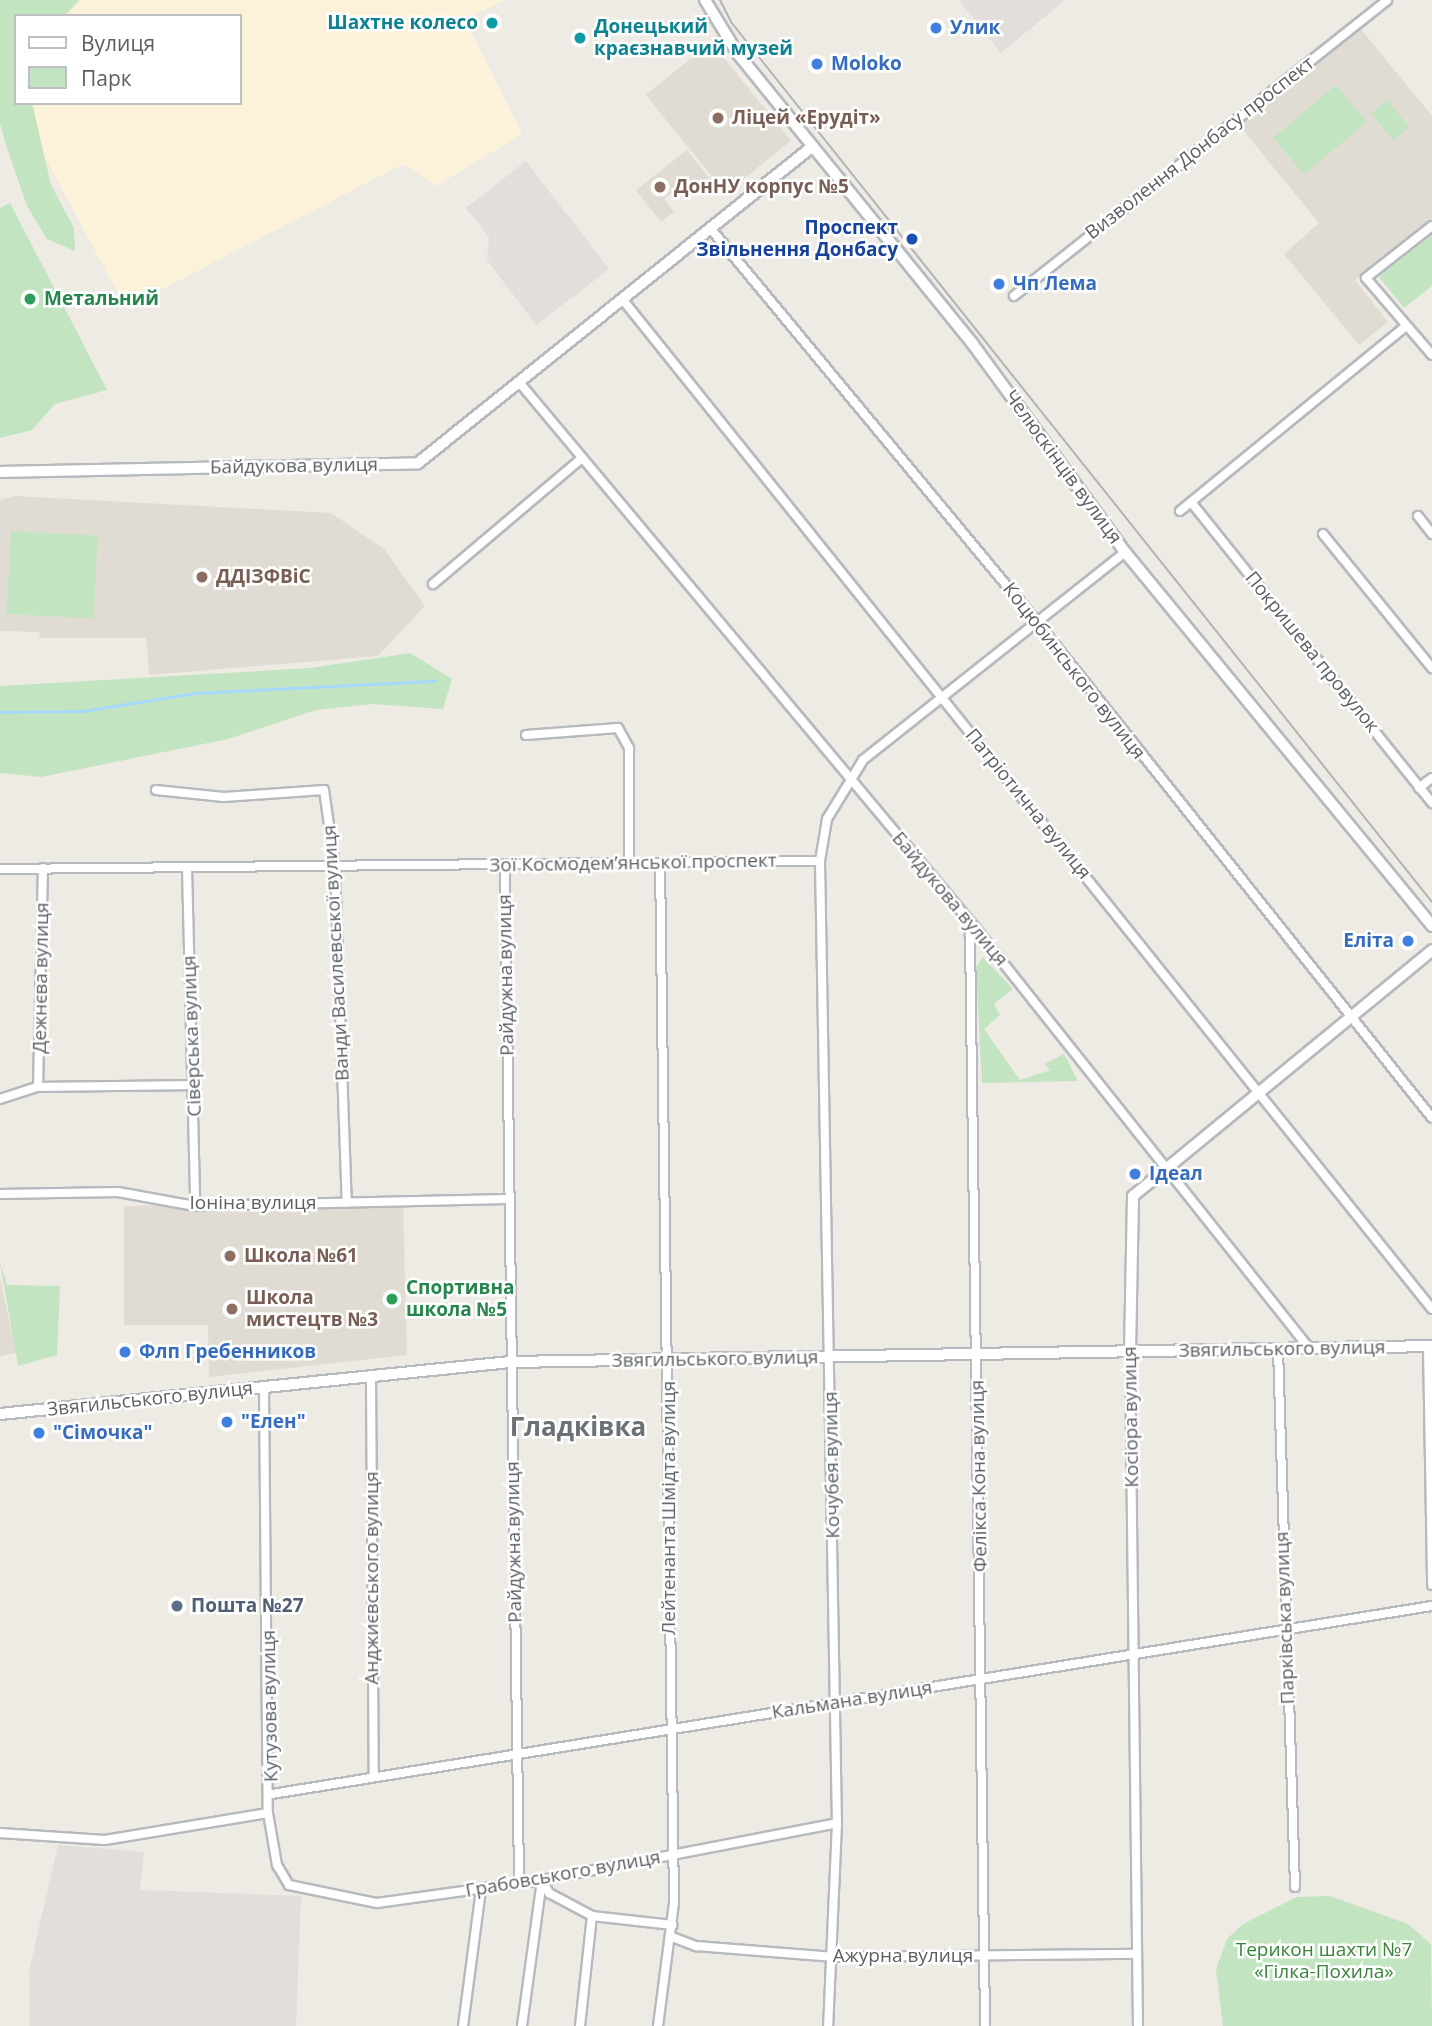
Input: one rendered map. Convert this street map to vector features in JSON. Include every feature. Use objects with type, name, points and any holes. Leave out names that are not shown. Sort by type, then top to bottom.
[{"type":"main road","name":"Челюскінців вулиця","points":[[705,0],[738,54],[972,343],[1125,552],[1432,926]]},
{"type":"main road","name":"Байдукова вулиця","points":[[0,474],[418,463],[813,146]]},
{"type":"main road","name":"Косіора вулиця","points":[[1130,1352],[1128,1209],[1138,1188],[1432,950]]},
{"type":"main road","name":"Звягильського вулиця","points":[[0,1414],[371,1380],[510,1363],[1430,1346]]},
{"type":"street","name":"Визволення Донбасу проспект","points":[[1014,296],[1387,0]]},
{"type":"street","points":[[1432,226],[1366,278],[1432,355]]},
{"type":"street","name":"Коцюбинського вулиця","points":[[711,229],[1036,621],[1432,1118]]},
{"type":"street","name":"Патріотична вулиця","points":[[623,300],[1432,1308]]},
{"type":"street","points":[[1180,511],[1406,326]]},
{"type":"street","name":"Байдукова вулиця","points":[[519,382],[977,930],[1309,1348]]},
{"type":"street","points":[[433,584],[582,458]]},
{"type":"street","name":"Покришева провулок","points":[[1191,502],[1432,803]]},
{"type":"street","points":[[1418,516],[1432,534]]},
{"type":"street","points":[[1323,534],[1432,668]]},
{"type":"street","points":[[820,861],[827,819],[848,778],[941,695],[1125,552]]},
{"type":"street","points":[[526,735],[618,728],[629,748],[629,864]]},
{"type":"street","points":[[1419,788],[1432,778]]},
{"type":"street","name":"Ванди Василевської вулиця","points":[[156,790],[224,797],[318,786],[327,799],[335,866],[347,1203]]},
{"type":"street","name":"Зої Космодем’янської проспект","points":[[0,869],[820,861]]},
{"type":"street","name":"Кочубея вулиця","points":[[820,861],[837,1823],[835,1957],[828,2026]]},
{"type":"street","name":"Лейтенанта Шмідта вулиця","points":[[658,2026],[672,1937],[673,1855],[669,1730],[669,1360],[660,863]]},
{"type":"street","name":"Райдужна вулиця","points":[[505,865],[519,1884]]},
{"type":"street","name":"Сіверська вулиця","points":[[187,867],[195,1206]]},
{"type":"street","name":"Дежнєва вулиця","points":[[38,1087],[43,868]]},
{"type":"street","name":"Фелікса Кона вулиця","points":[[977,930],[970,934],[985,2026]]},
{"type":"street","points":[[0,1099],[38,1087],[194,1085]]},
{"type":"street","name":"Іоніна вулиця","points":[[0,1194],[118,1192],[195,1206],[508,1199]]},
{"type":"street","points":[[1430,1346],[1432,1585]]},
{"type":"street","name":"Парківська вулиця","points":[[1278,1349],[1284,1630],[1295,1887]]},
{"type":"street","name":"Косіора вулиця","points":[[1130,1352],[1138,2026]]},
{"type":"street","name":"Анджиєвського вулиця","points":[[371,1380],[374,1776]]},
{"type":"street","name":"Кутузова вулиця","points":[[264,1388],[272,1794],[268,1814],[276,1865],[289,1885]]},
{"type":"street","name":"Кальмана вулиця","points":[[272,1794],[1432,1606]]},
{"type":"street","points":[[0,1833],[105,1840],[268,1814]]},
{"type":"street","name":"Грабовського вулиця","points":[[289,1885],[377,1903],[542,1880],[837,1823]]},
{"type":"street","points":[[542,1880],[550,1893],[592,1916],[672,1926]]},
{"type":"street","points":[[522,2026],[542,1880]]},
{"type":"street","points":[[463,2026],[481,1890]]},
{"type":"street","points":[[580,2026],[592,1916]]},
{"type":"street","name":"Ажурна вулиця","points":[[672,1937],[696,1946],[835,1957],[1137,1954]]},
{"type":"shaded area","points":[[83,0],[505,0],[465,19],[522,134],[436,186],[403,164],[126,308],[36,141],[29,105],[242,105],[242,14],[66,14]]},
{"type":"shaded area","points":[[959,0],[1065,0],[1001,53]]},
{"type":"shaded area","points":[[1360,28],[1432,116],[1432,218],[1355,280],[1388,322],[1359,345],[1284,254],[1319,223],[1239,125]]},
{"type":"shaded area","name":"Ліцей «Ерудіт»","points":[[711,42],[791,141],[726,194],[646,95]]},
{"type":"shaded area","name":"ДонНУ корпус №5","points":[[687,150],[713,183],[701,193],[689,179],[664,199],[674,212],[661,222],[636,190]]},
{"type":"shaded area","points":[[526,161],[609,269],[536,325],[487,260],[489,237],[466,208]]},
{"type":"shaded area","name":"ДДІЗФВіС","points":[[15,496],[331,513],[384,549],[425,606],[378,656],[149,675],[146,638],[40,638],[39,632],[0,631],[0,500]]},
{"type":"shaded area","points":[[403,1200],[407,1355],[209,1377],[208,1325],[124,1325],[124,1206]]},
{"type":"shaded area","points":[[0,1278],[16,1353],[0,1356]]},
{"type":"shaded area","points":[[58,1845],[144,1852],[140,1890],[301,1896],[296,2026],[29,2026],[29,1971]]},
{"type":"green space","points":[[0,0],[79,0],[66,14],[14,14],[14,105],[32,105],[51,185],[74,228],[75,251],[47,239],[27,206],[0,124]]},
{"type":"green space","points":[[1336,85],[1367,122],[1304,174],[1273,138]]},
{"type":"green space","points":[[1387,100],[1409,127],[1393,140],[1371,113]]},
{"type":"green space","name":"Метальний","points":[[10,203],[107,390],[55,404],[32,430],[0,438],[0,208]]},
{"type":"green space","points":[[1432,235],[1432,286],[1404,308],[1379,277]]},
{"type":"green space","points":[[11,531],[98,536],[94,618],[7,614]]},
{"type":"green space","points":[[410,653],[452,679],[443,709],[372,704],[316,710],[228,739],[41,777],[0,773],[0,686],[310,668]]},
{"type":"green space","points":[[983,957],[1013,989],[994,1004],[1000,1015],[984,1029],[1020,1080],[1050,1070],[1045,1064],[1064,1054],[1078,1081],[982,1083],[976,967]]},
{"type":"green space","points":[[0,1262],[7,1285],[60,1286],[57,1355],[18,1366]]},
{"type":"green space","name":"Терикон шахти №7 «Гілка-Похила»","points":[[1330,1896],[1408,1924],[1431,1944],[1432,2026],[1223,2026],[1216,1969],[1227,1939],[1243,1924],[1297,1897]]},
{"type":"waterway","points":[[0,712],[83,711],[195,693],[436,681]]},
{"type":"tram line","points":[[720,0],[731,22],[1432,902]]},
{"type":"place","name":"Шахтне колесо","points":[[492,23]]},
{"type":"place","name":"Улик","points":[[936,28]]},
{"type":"place","name":"Донецький краєзнавчий музей","points":[[580,38]]},
{"type":"place","name":"Moloko","points":[[817,64]]},
{"type":"place","name":"Ліцей «Ерудіт»","points":[[718,118]]},
{"type":"place","name":"ДонНУ корпус №5","points":[[660,187]]},
{"type":"place","name":"Проспект Звільнення Донбасу","points":[[912,239]]},
{"type":"place","name":"Чп Лема","points":[[999,284]]},
{"type":"place","name":"Метальний","points":[[30,299]]},
{"type":"place","name":"ДДІЗФВіС","points":[[202,577]]},
{"type":"place","name":"Еліта","points":[[1408,941]]},
{"type":"place","name":"Ідеал","points":[[1135,1174]]},
{"type":"place","name":"Школа №61","points":[[230,1256]]},
{"type":"place","name":"Спортивна школа №5","points":[[392,1299]]},
{"type":"place","name":"Школа мистецтв №3","points":[[232,1309]]},
{"type":"place","name":"Флп Гребенников","points":[[125,1352]]},
{"type":"place","name":"\"Елен\"","points":[[227,1422]]},
{"type":"place","name":"\"Сімочка\"","points":[[39,1433]]},
{"type":"place","name":"Пошта №27","points":[[177,1606]]},
{"type":"district","name":"Гладківка","points":[[578,1427]]}]
